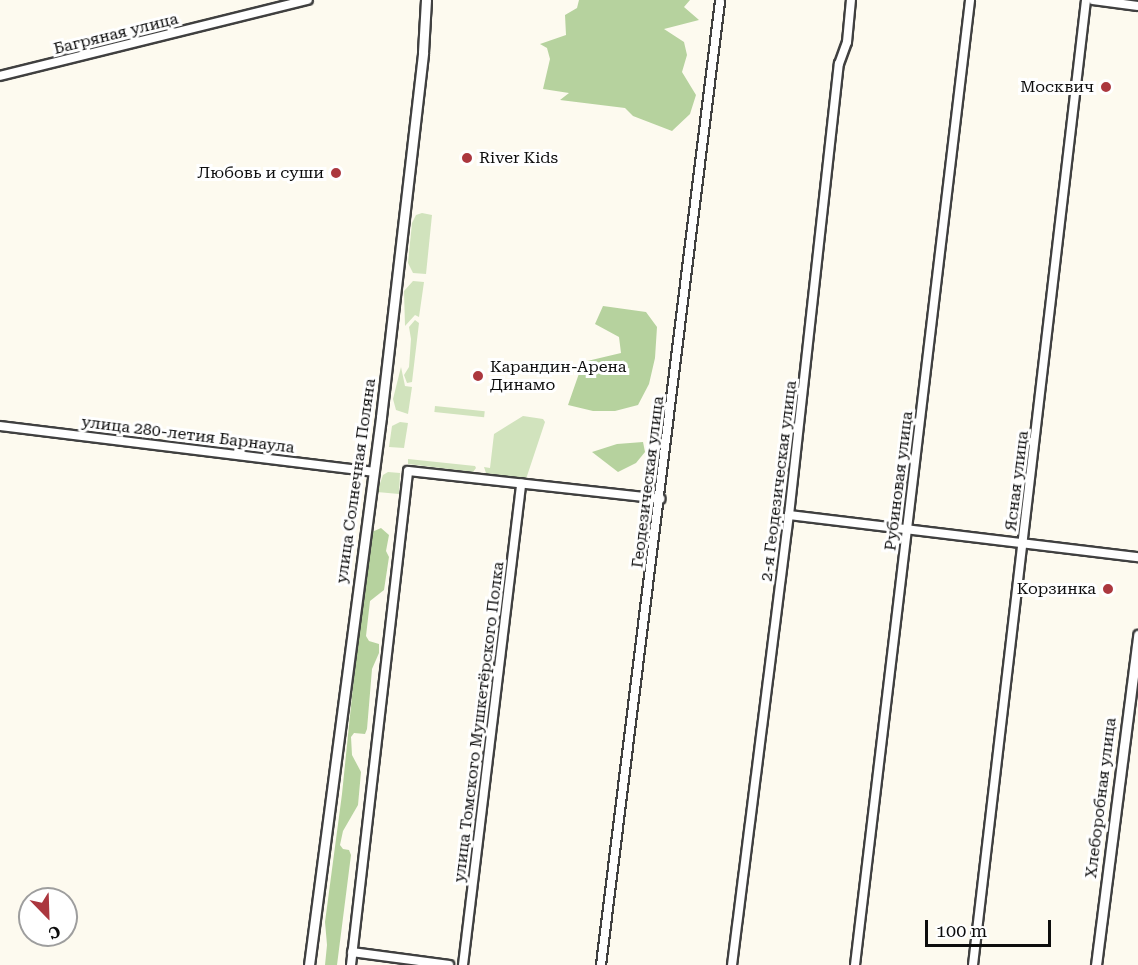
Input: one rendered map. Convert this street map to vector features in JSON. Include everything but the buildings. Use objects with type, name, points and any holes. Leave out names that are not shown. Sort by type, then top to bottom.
[{"type":"street","name":"Багряная улица","points":[[0,76],[308,0]]},
{"type":"street","name":"улица Солнечная Поляна","points":[[309,965],[373,472],[423,52],[426,0]]},
{"type":"street","name":"2-я Геодезическая улица","points":[[732,965],[789,515],[839,64],[847,42],[851,0]]},
{"type":"street","name":"Рубиновая улица","points":[[855,965],[876,771],[970,0]]},
{"type":"street","name":"Ясная улица","points":[[973,965],[1086,0]]},
{"type":"street","points":[[1093,0],[1138,6]]},
{"type":"street","name":"Геодезическая улица","points":[[601,965],[720,1]]},
{"type":"street","name":"улица 280-летия Барнаула","points":[[0,426],[373,472]]},
{"type":"street","points":[[351,965],[408,471],[660,499]]},
{"type":"street","name":"улица Томского Мушкетёрского Полка","points":[[463,965],[521,483]]},
{"type":"street","points":[[789,515],[1138,557]]},
{"type":"street","name":"Хлеборобная улица","points":[[1096,965],[1138,635]]},
{"type":"street","points":[[352,952],[448,965]]},
{"type":"green space","points":[[579,0],[690,0],[684,7],[699,20],[664,29],[684,42],[687,55],[682,72],[696,95],[690,114],[672,131],[633,116],[625,108],[560,100],[569,93],[543,89],[550,59],[547,48],[540,44],[566,35],[565,15],[577,8]]},
{"type":"green space","points":[[422,213],[432,215],[426,274],[413,273],[408,263],[412,223],[416,215]]},
{"type":"green space","points":[[413,281],[424,282],[419,317],[415,315],[405,326],[404,291]]},
{"type":"green space","points":[[603,306],[646,312],[657,327],[655,358],[649,384],[638,405],[615,411],[593,411],[568,405],[583,362],[621,353],[619,337],[595,324]]},
{"type":"green space","points":[[415,320],[419,323],[412,382],[407,383],[404,375],[409,367],[411,339],[409,327]]},
{"type":"green space","points":[[401,367],[405,386],[412,387],[408,414],[396,410],[393,399]]},
{"type":"green space","points":[[435,406],[485,411],[484,417],[434,412]]},
{"type":"green space","points":[[523,416],[543,419],[545,422],[526,479],[486,473],[484,467],[490,468],[494,434]]},
{"type":"green space","points":[[400,422],[408,423],[404,448],[389,447],[392,426]]},
{"type":"green space","points":[[643,442],[645,452],[636,463],[618,472],[592,452],[617,444]]},
{"type":"green space","points":[[408,459],[475,466],[476,468],[473,472],[408,464]]},
{"type":"green space","points":[[388,472],[400,473],[399,494],[377,492],[383,475]]},
{"type":"green space","points":[[381,528],[389,535],[386,551],[389,557],[384,590],[370,601],[366,636],[369,641],[379,644],[379,653],[372,669],[367,729],[365,734],[354,733],[351,737],[352,755],[361,772],[358,805],[343,831],[340,845],[343,849],[349,850],[351,855],[337,965],[325,965],[327,945],[325,922],[342,794],[364,579],[372,532]]},
{"type":"place","name":"Москвич","points":[[1106,87]]},
{"type":"place","name":"River Kids","points":[[467,158]]},
{"type":"place","name":"Любовь и суши","points":[[336,173]]},
{"type":"place","name":"Карандин-Арена Динамо","points":[[478,376]]},
{"type":"place","name":"Корзинка","points":[[1108,589]]}]
